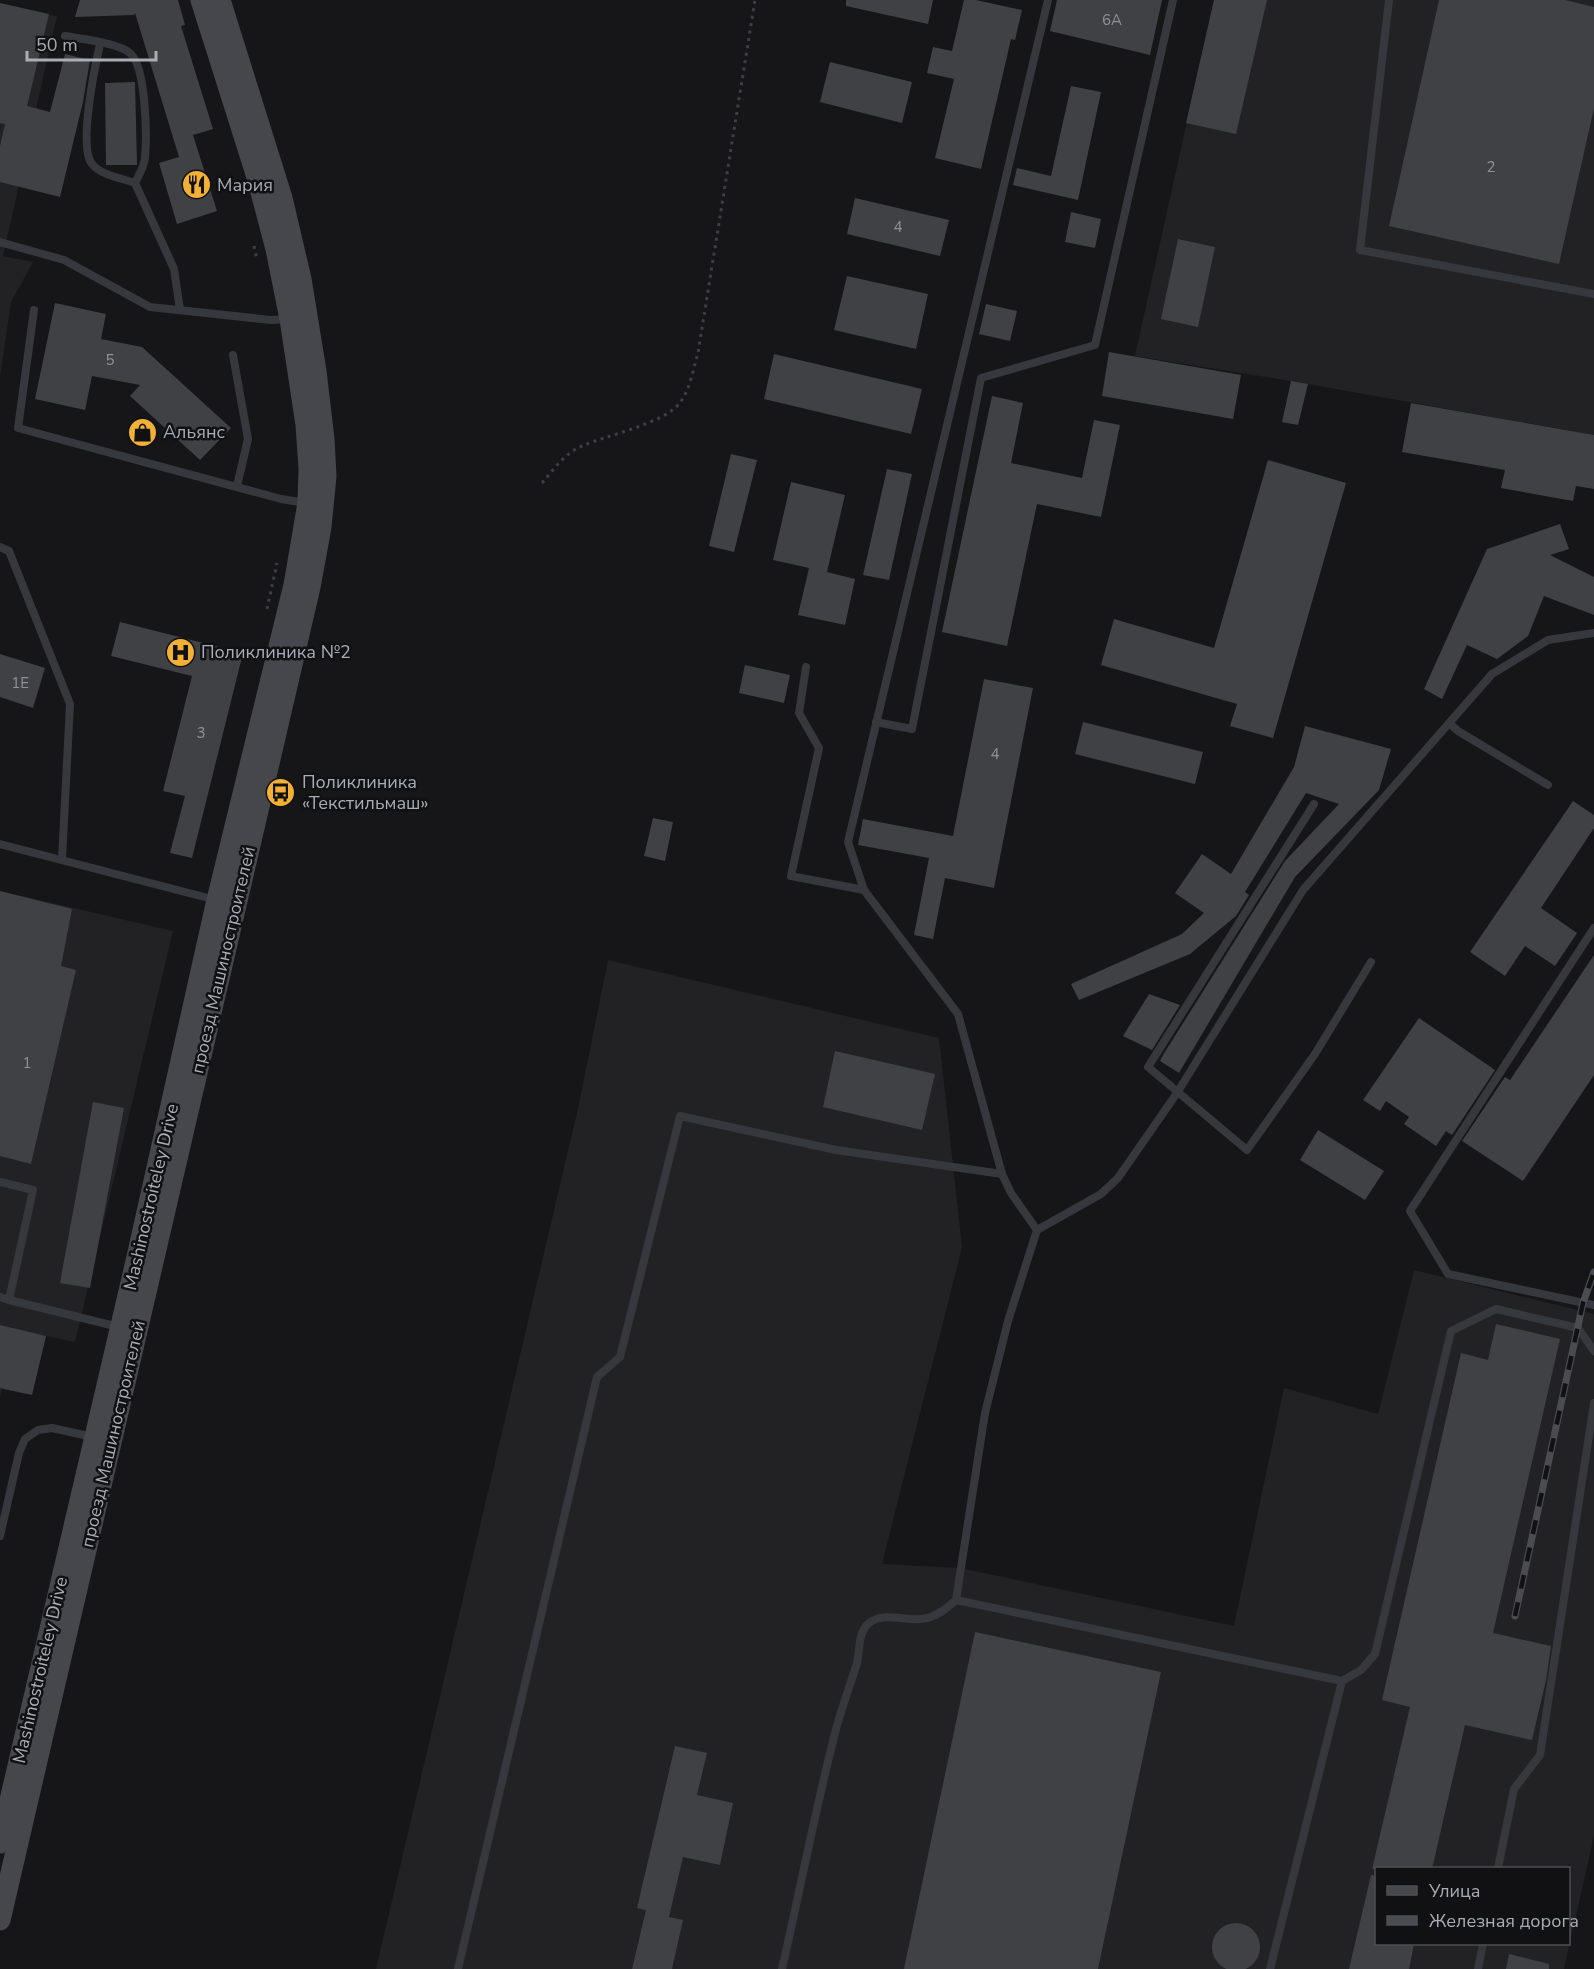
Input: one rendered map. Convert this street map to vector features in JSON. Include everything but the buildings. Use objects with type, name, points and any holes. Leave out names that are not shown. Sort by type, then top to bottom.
[{"type":"main road","name":"проезд Машиностроителей","points":[[201,0],[276,249],[290,319],[306,425],[309,468],[308,503],[294,585],[226,903]]},
{"type":"main road","name":"проезд Машиностроителей","points":[[220,0],[282,198],[301,279],[317,382],[326,476],[321,527],[310,586],[226,903]]},
{"type":"main road","name":"Mashinostroiteley Drive","points":[[0,1843],[95,1437],[129,1329],[167,1130],[226,903]]},
{"type":"main road","name":"проезд Машиностроителей","points":[[0,1920],[129,1329]]},
{"type":"lane","points":[[1037,1230],[1011,1193],[1002,1174],[958,1014],[864,890],[848,842],[1048,0]]},
{"type":"lane","points":[[876,722],[912,729],[981,378],[1095,345],[1173,0]]},
{"type":"lane","points":[[1389,0],[1359,250],[1594,294]]},
{"type":"lane","points":[[65,36],[122,48],[131,53],[139,66],[143,82],[145,159],[135,183]]},
{"type":"lane","points":[[100,44],[89,97],[88,151],[91,164],[103,172],[135,183],[174,269],[180,310]]},
{"type":"lane","points":[[0,242],[64,260],[150,307],[271,320],[290,319]]},
{"type":"lane","points":[[34,310],[18,428],[281,499],[308,503]]},
{"type":"lane","points":[[233,354],[248,439],[237,486]]},
{"type":"lane","points":[[0,547],[9,551],[70,704],[62,859]]},
{"type":"lane","points":[[782,1969],[833,1742],[857,1660],[861,1633],[866,1625],[874,1620],[929,1618],[944,1611],[956,1600],[985,1413],[1008,1321],[1037,1230],[1101,1194],[1118,1178],[1177,1093],[1303,890],[1492,674],[1548,640],[1594,633]]},
{"type":"lane","points":[[806,667],[799,713],[819,748],[791,876],[864,890]]},
{"type":"lane","points":[[1449,723],[1458,731],[1548,785]]},
{"type":"lane","points":[[1314,804],[1148,1068],[1247,1150],[1315,1054],[1371,962]]},
{"type":"lane","points":[[0,844],[226,903]]},
{"type":"lane","points":[[1594,928],[1410,1211],[1448,1274],[1594,1305]]},
{"type":"lane","points":[[458,1969],[597,1377],[620,1357],[680,1116],[836,1150],[1002,1174]]},
{"type":"lane","points":[[0,1182],[33,1190],[9,1300]]},
{"type":"lane","points":[[0,1297],[129,1329]]},
{"type":"lane","points":[[956,1600],[1342,1681],[1361,1670],[1375,1654],[1451,1331],[1496,1309],[1578,1328],[1594,1351]]},
{"type":"lane","points":[[1498,1867],[1514,1789],[1540,1755],[1594,1403]]},
{"type":"lane","points":[[0,1536],[19,1453],[25,1439],[38,1430],[52,1428],[95,1437]]},
{"type":"lane","points":[[1270,1969],[1342,1681]]},
{"type":"lane","points":[[1478,1969],[1483,1945]]},
{"type":"path","points":[[542,483],[560,462],[580,447],[661,417],[677,407],[686,395],[698,353],[755,0]]},
{"type":"shaded area","points":[[1214,0],[1594,0],[1594,435],[1291,381],[1135,356]]},
{"type":"shaded area","points":[[0,7],[57,16],[3,256],[33,262],[11,302],[0,377]]},
{"type":"shaded area","points":[[0,891],[173,931],[75,1342],[46,1336],[32,1395],[2,1389],[0,1397]]},
{"type":"shaded area","points":[[608,960],[939,1038],[962,1247],[882,1564],[960,1568],[1234,1626],[1284,1388],[1378,1414],[1414,1270],[1594,1314],[1594,1836],[1570,1942],[1570,1867],[1375,1867],[1375,1945],[1569,1945],[1564,1969],[376,1969],[579,1104]]},
{"type":"railway","points":[[1515,1616],[1583,1303],[1594,1272]]},
{"type":"place","name":"Мария","points":[[196,185]]},
{"type":"place","name":"Альянс","points":[[142,432]]},
{"type":"place","name":"Поликлиника №2","points":[[180,652]]},
{"type":"place","name":"Поликлиника «Текстильмаш»","points":[[281,792]]}]
